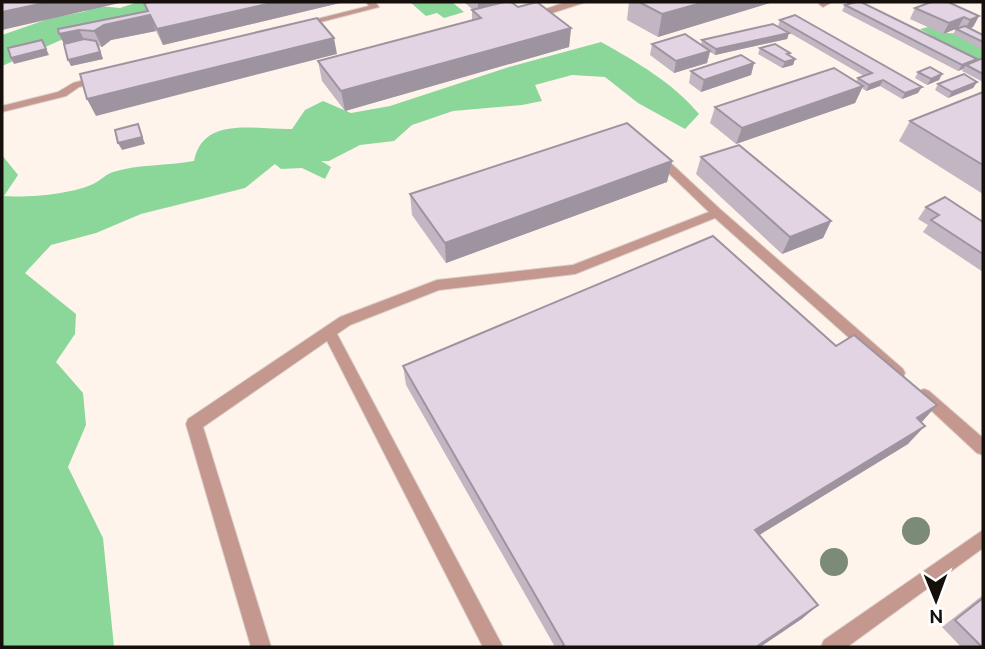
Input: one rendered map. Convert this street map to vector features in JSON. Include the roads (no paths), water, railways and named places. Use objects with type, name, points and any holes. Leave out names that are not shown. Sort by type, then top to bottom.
[{"type":"street","points":[[545,10],[580,2]]},
{"type":"lane","points":[[293,26],[375,7],[370,2]]},
{"type":"lane","points":[[2,109],[62,94],[76,85],[114,75]]},
{"type":"lane","points":[[648,147],[717,213],[983,448]]},
{"type":"lane","points":[[261,647],[194,425],[345,321],[437,285],[575,269],[717,213]]},
{"type":"lane","points":[[329,332],[493,647]]},
{"type":"lane","points":[[831,647],[983,538]]}]
